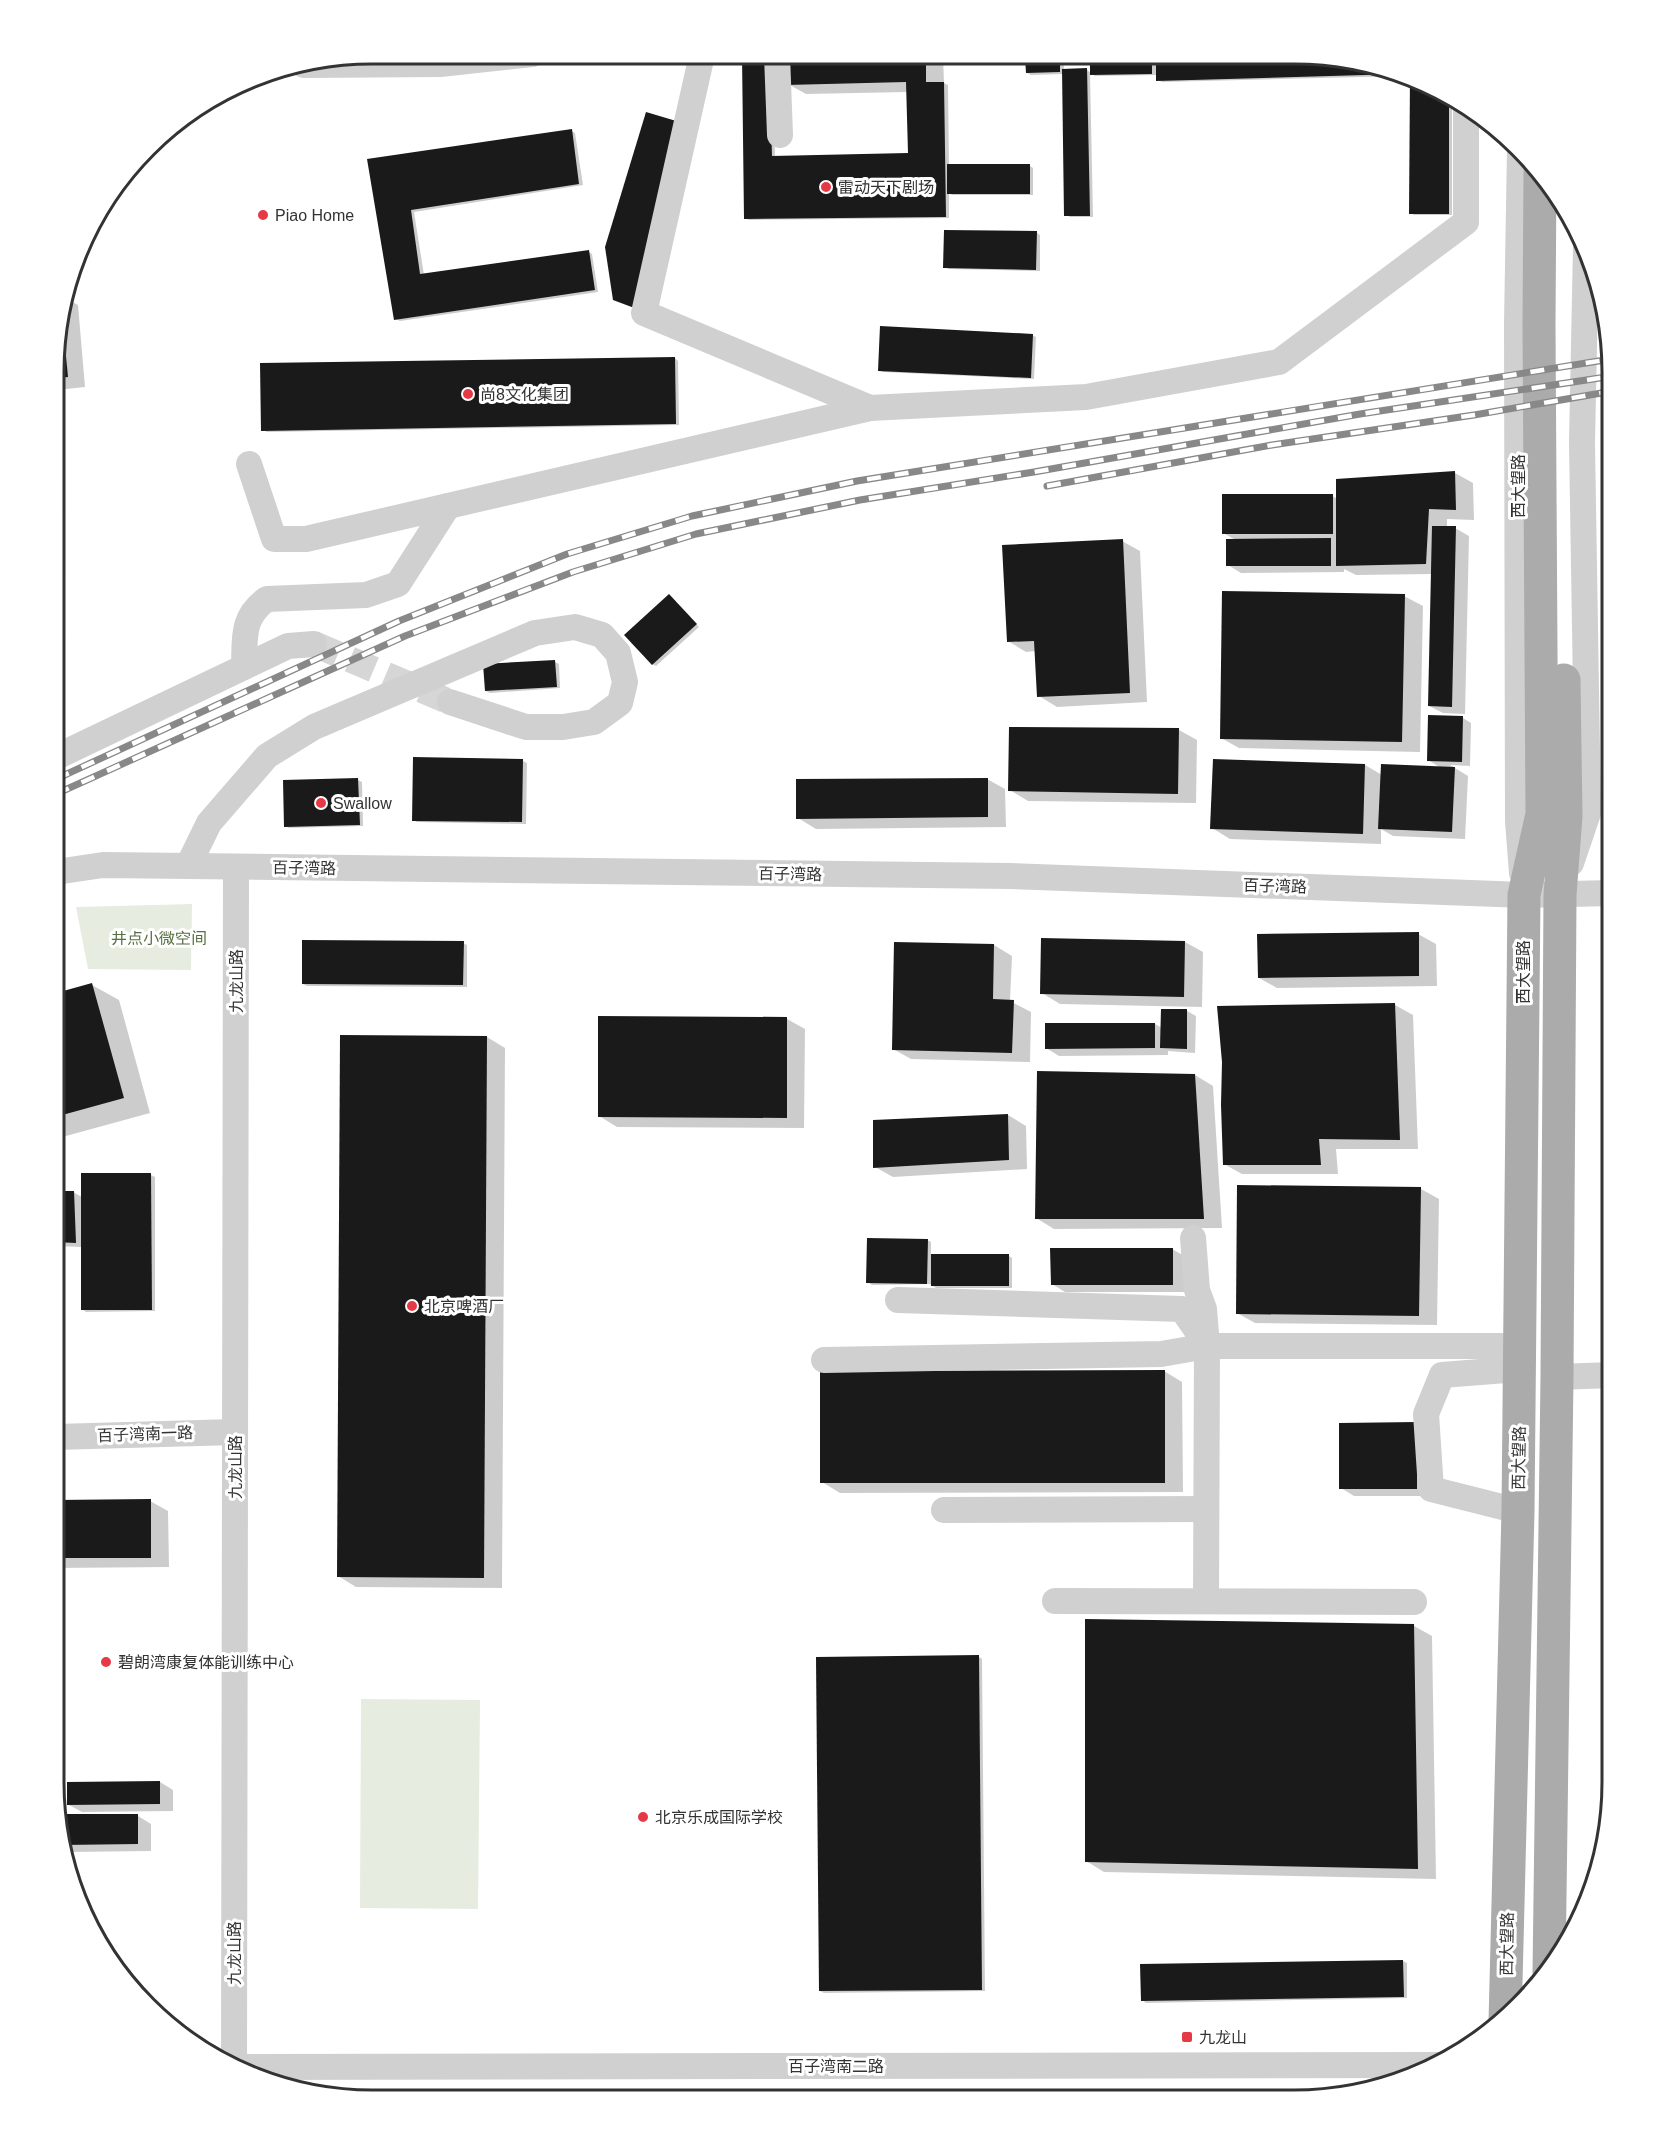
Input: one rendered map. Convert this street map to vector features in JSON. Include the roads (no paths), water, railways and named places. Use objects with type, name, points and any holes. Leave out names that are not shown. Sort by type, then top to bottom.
[{"type":"main road","name":"西大望路","points":[[1505,2007],[1518,1511],[1524,894],[1542,814],[1540,186]]},
{"type":"main road","points":[[1549,1956],[1557,1377],[1560,895],[1566,816],[1559,337],[1562,219]]},
{"type":"street","points":[[360,65],[440,64]]},
{"type":"street","points":[[700,64],[644,313],[870,408]]},
{"type":"street","points":[[777,64],[780,135]]},
{"type":"street","points":[[249,464],[274,539],[306,539],[870,408],[1086,397],[1279,362],[1466,222],[1466,116]]},
{"type":"street","name":"西大望路","points":[[1520,163],[1518,821],[1524,894]]},
{"type":"street","points":[[1585,272],[1582,443],[1588,813],[1560,895],[1602,893]]},
{"type":"street","points":[[244,667],[245,629],[255,608],[267,599],[366,595],[398,584],[448,506]]},
{"type":"street","points":[[188,866],[209,823],[267,756],[314,727],[535,633],[575,627],[602,635],[618,653],[625,682],[620,703],[594,722],[563,727],[526,727],[450,702]]},
{"type":"street","points":[[64,753],[288,646],[314,644]]},
{"type":"street","name":"百子湾路","points":[[64,871],[103,865],[1010,876],[1560,895]]},
{"type":"street","name":"九龙山路","points":[[233,2057],[236,867]]},
{"type":"street","points":[[1193,1238],[1197,1290],[1204,1309],[1207,1346],[1206,1601]]},
{"type":"street","points":[[898,1300],[1182,1309],[1207,1346]]},
{"type":"street","points":[[824,1360],[1161,1354],[1207,1346],[1520,1357]]},
{"type":"street","points":[[1518,1511],[1431,1489],[1426,1414],[1442,1375],[1520,1357]]},
{"type":"street","points":[[1557,1377],[1602,1375]]},
{"type":"street","name":"百子湾南一路","points":[[64,1437],[235,1432]]},
{"type":"street","points":[[944,1510],[1206,1509]]},
{"type":"street","points":[[1055,1601],[1414,1602]]},
{"type":"street","name":"百子湾南二路","points":[[254,2067],[1417,2065]]},
{"type":"tunnel","points":[[314,644],[450,702]]},
{"type":"railway","points":[[64,775],[399,621],[567,554],[692,516],[857,481],[1602,360]]},
{"type":"railway","points":[[64,790],[405,636],[573,572],[696,534],[860,500],[1034,472],[1360,414],[1602,378]]},
{"type":"railway","points":[[1047,486],[1272,445],[1474,415],[1602,393]]},
{"type":"place","name":"雷动天下剧场","points":[[826,187]]},
{"type":"place","name":"Piao Home","points":[[263,215]]},
{"type":"place","name":"尚8文化集团","points":[[468,394]]},
{"type":"place","name":"Swallow","points":[[321,803]]},
{"type":"place","name":"北京啤酒厂","points":[[412,1306]]},
{"type":"place","name":"碧朗湾康复体能训练中心","points":[[106,1662]]},
{"type":"place","name":"北京乐成国际学校","points":[[643,1817]]},
{"type":"place","name":"九龙山","points":[[1187,2037]]},
{"type":"park label","name":"井点小微空间","points":[[159,938]]}]
